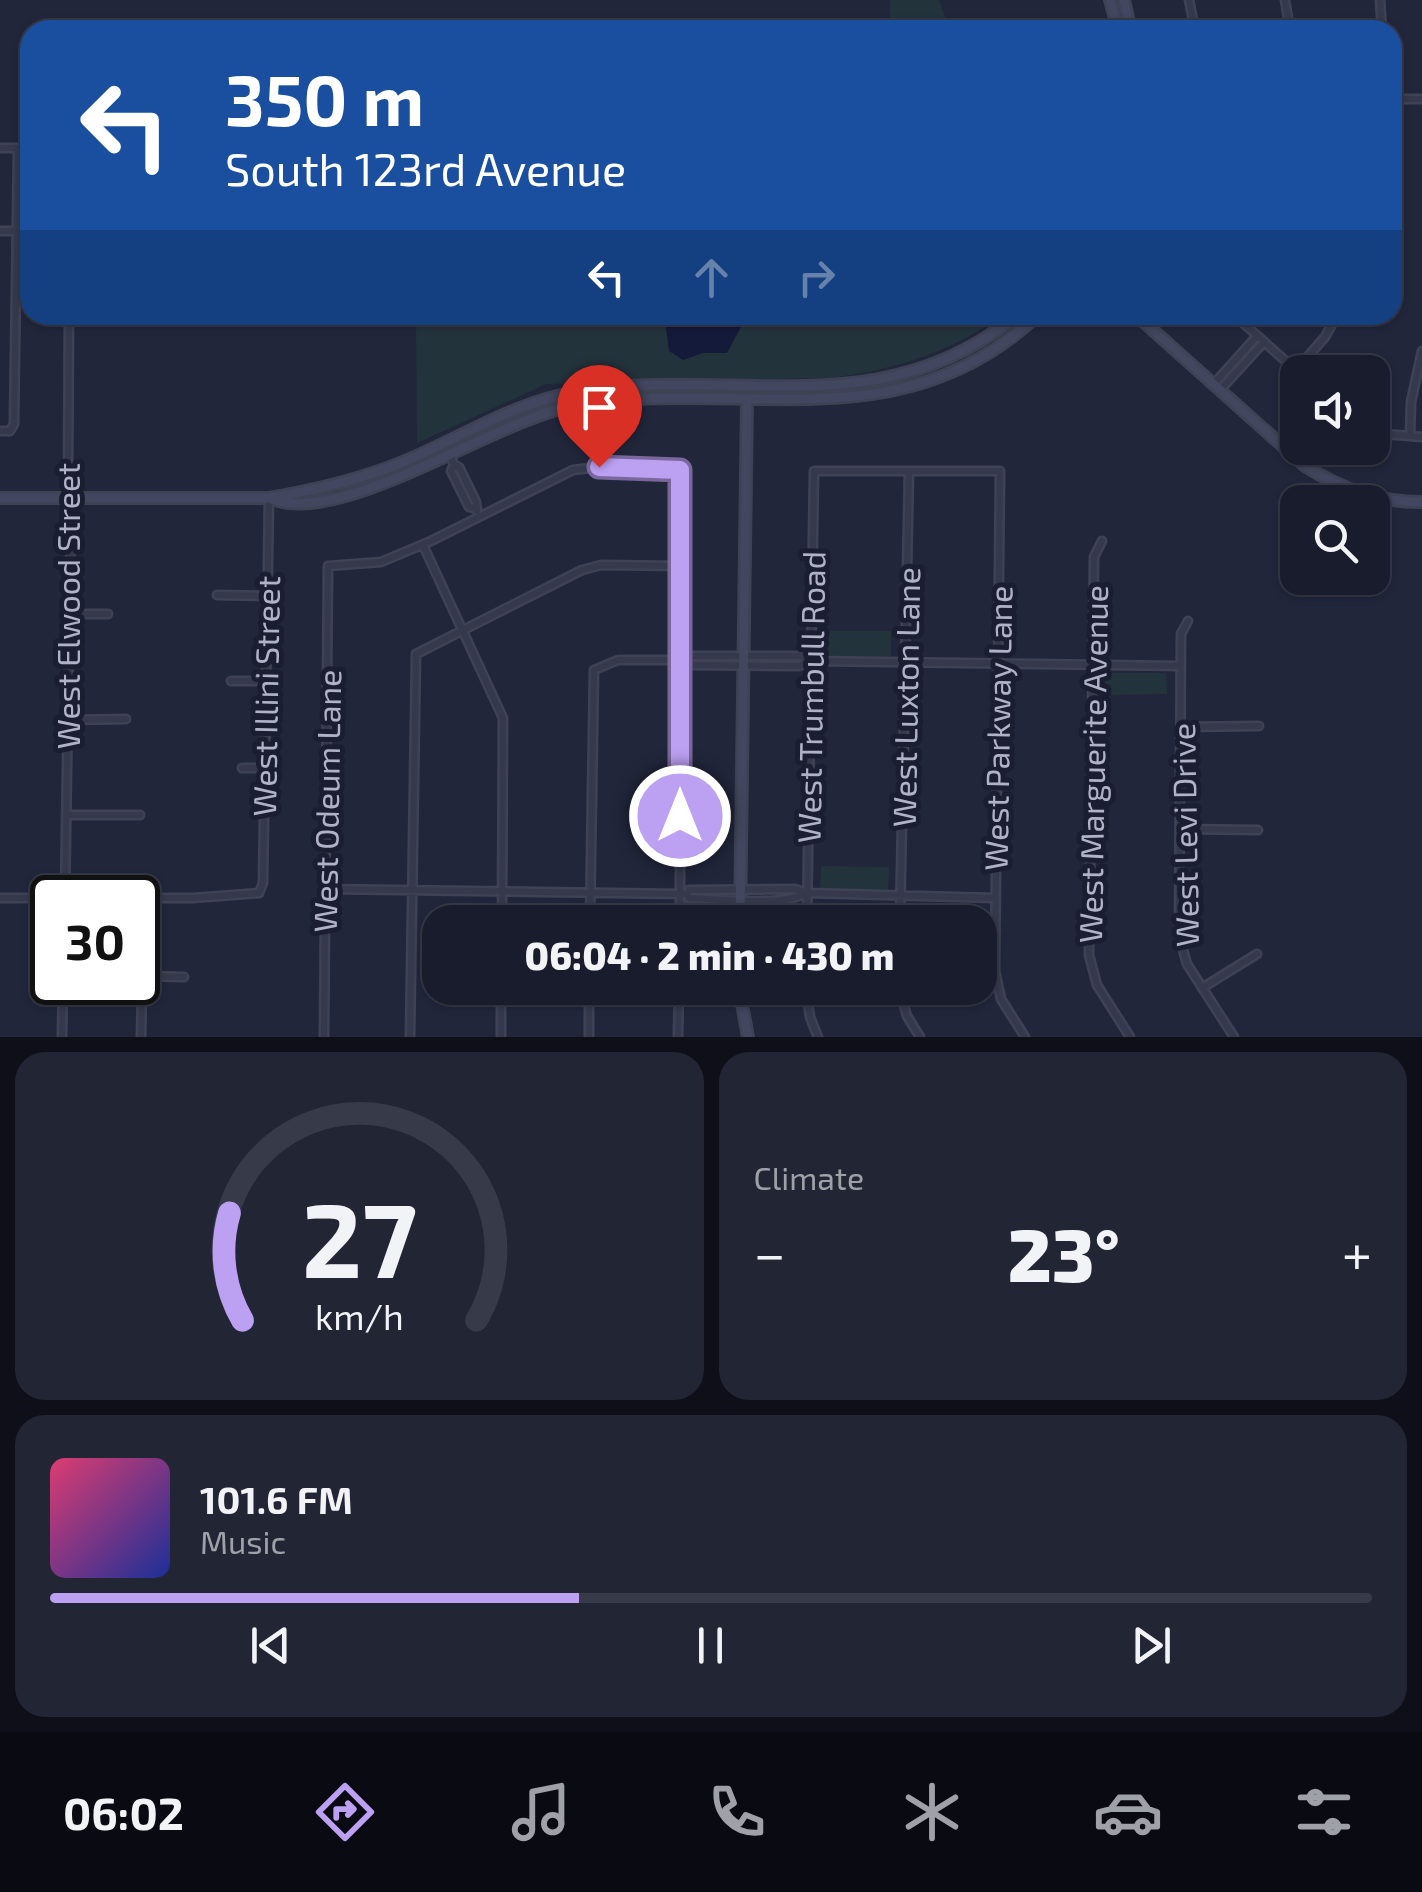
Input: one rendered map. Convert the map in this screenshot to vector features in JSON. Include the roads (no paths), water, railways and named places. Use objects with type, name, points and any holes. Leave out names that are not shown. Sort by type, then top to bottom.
[{"type":"main road","points":[[0,498],[268,498],[379,472],[515,409],[577,392],[642,387],[799,387],[890,379],[960,354],[1002,325]]},
{"type":"main road","points":[[268,498],[282,504],[298,504],[362,492],[520,420],[570,406],[603,402],[849,399],[902,390],[965,366],[1025,325]]},
{"type":"main road","points":[[1147,325],[1305,466],[1336,486],[1387,500],[1422,502]]},
{"type":"main road","points":[[740,905],[747,400]]},
{"type":"main road","points":[[742,1005],[748,1037]]},
{"type":"street","points":[[0,148],[18,148],[12,429],[0,431]]},
{"type":"street","points":[[0,231],[17,231]]},
{"type":"street","name":"West Elwood Street","points":[[65,875],[70,614],[69,325]]},
{"type":"street","points":[[1245,325],[1280,356]]},
{"type":"street","points":[[1310,355],[1331,325]]},
{"type":"street","points":[[1216,388],[1261,339]]},
{"type":"street","points":[[1410,436],[1411,402],[1422,350]]},
{"type":"street","points":[[1390,434],[1422,436]]},
{"type":"street","points":[[450,454],[452,471],[469,506],[478,513]]},
{"type":"street","points":[[502,905],[503,718],[422,544],[478,513],[573,470],[599,467],[680,470],[685,660],[682,905]]},
{"type":"street","name":"West Trumbull Road","points":[[807,905],[814,471],[909,471]]},
{"type":"street","name":"West Parkway Lane","points":[[909,471],[1000,471],[996,984],[1000,998],[1025,1037]]},
{"type":"street","name":"West Luxton Lane","points":[[900,905],[909,471]]},
{"type":"street","name":"West Illini Street","points":[[160,896],[259,893],[263,883],[268,498]]},
{"type":"street","name":"West Marguerite Avenue","points":[[1102,541],[1094,556],[1089,955],[1098,985],[1130,1037]]},
{"type":"street","name":"West Odeum Lane","points":[[324,1037],[328,566],[381,562],[422,544]]},
{"type":"street","points":[[410,1037],[416,654],[582,570],[601,565],[681,566]]},
{"type":"street","points":[[218,596],[266,596]]},
{"type":"street","points":[[70,614],[108,614]]},
{"type":"street","name":"West Levi Drive","points":[[1188,621],[1180,634],[1179,936],[1188,964],[1234,1037]]},
{"type":"street","points":[[590,905],[594,670],[618,660],[801,656],[811,661],[1181,666]]},
{"type":"street","points":[[231,680],[265,681]]},
{"type":"street","points":[[68,720],[126,719]]},
{"type":"street","points":[[1181,726],[1259,726]]},
{"type":"street","points":[[242,768],[264,768]]},
{"type":"street","points":[[66,815],[140,815]]},
{"type":"street","points":[[1180,830],[1258,830]]},
{"type":"street","points":[[325,888],[683,894],[690,890],[740,895],[795,890],[994,898]]},
{"type":"street","points":[[0,898],[30,898]]},
{"type":"street","points":[[1202,988],[1256,954]]},
{"type":"street","points":[[160,976],[184,977]]},
{"type":"street","points":[[62,1037],[63,1005]]},
{"type":"street","points":[[141,1037],[142,1005]]},
{"type":"street","points":[[501,1005],[501,1037]]},
{"type":"street","points":[[589,1037],[590,1005]]},
{"type":"street","points":[[678,1037],[679,1005]]},
{"type":"street","points":[[808,1005],[818,1037]]},
{"type":"street","points":[[904,1005],[920,1037]]},
{"type":"water","points":[[664,325],[743,325],[727,353],[703,353],[683,360],[669,351]]}]
